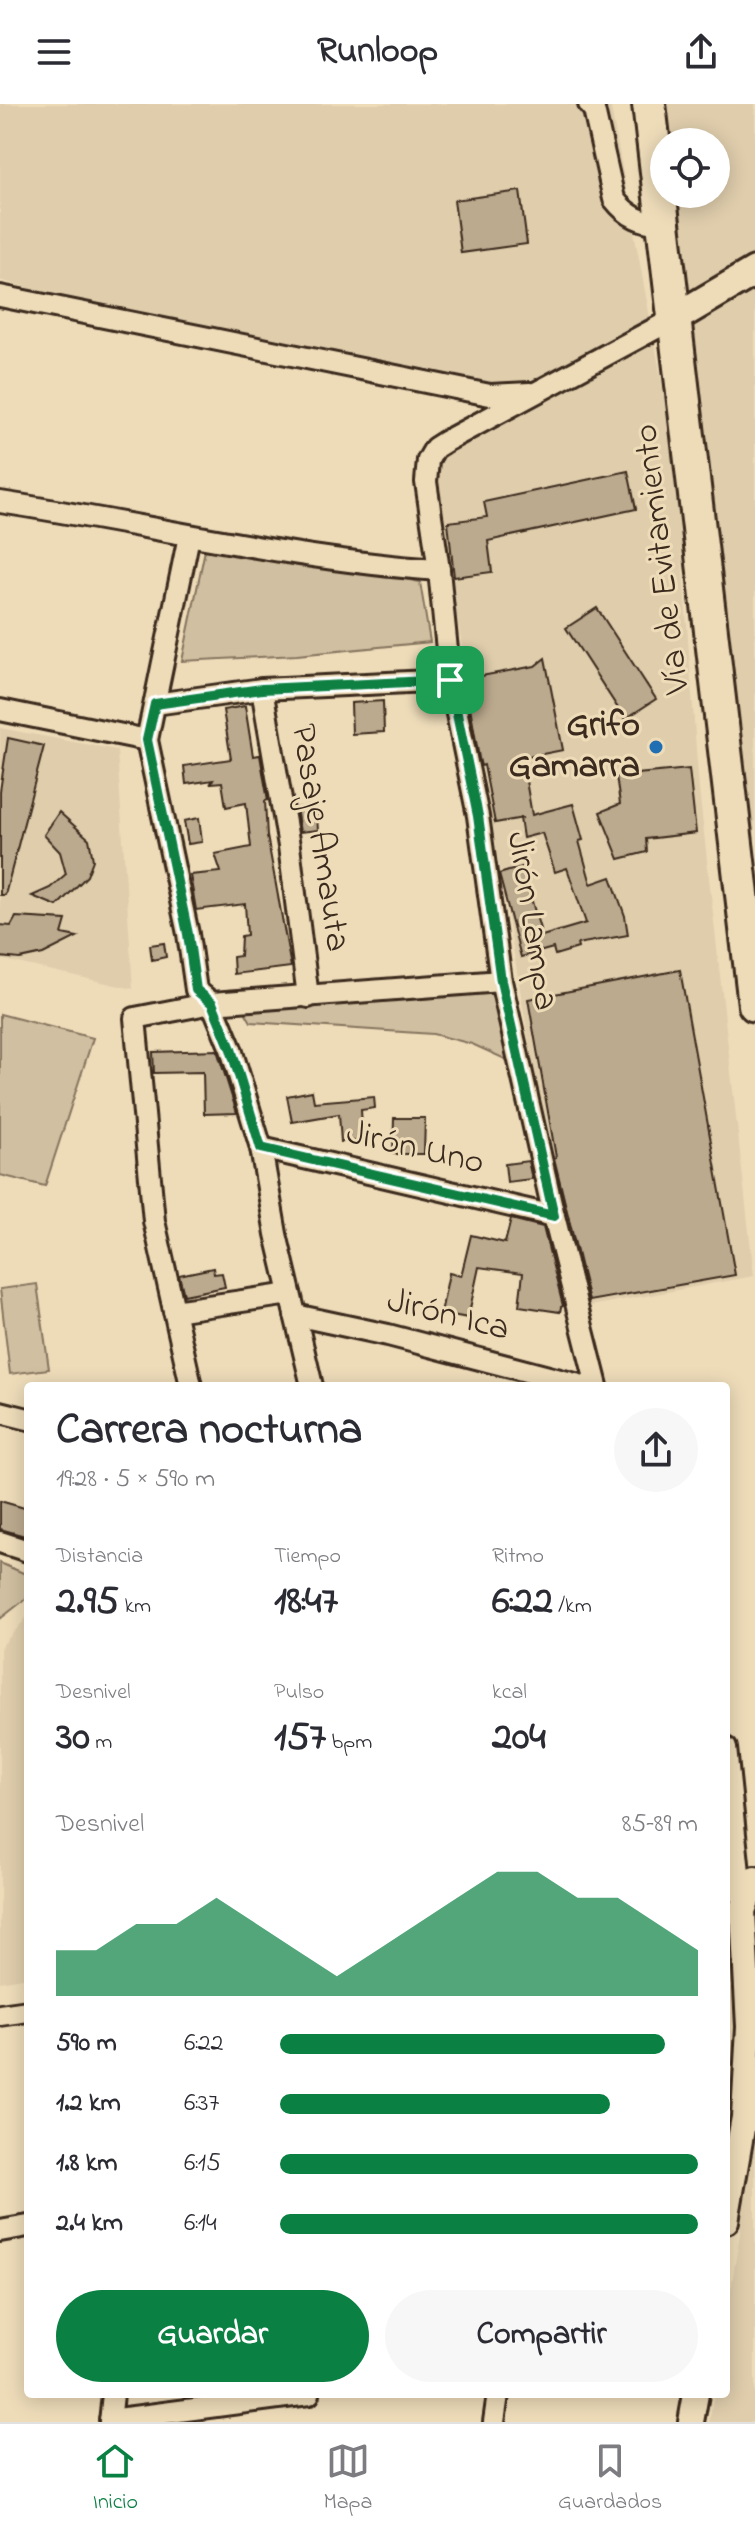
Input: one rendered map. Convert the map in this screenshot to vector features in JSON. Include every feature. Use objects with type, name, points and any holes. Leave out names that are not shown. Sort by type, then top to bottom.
[{"type":"highway","name":"Vía de Evitamiento","points":[[649,104],[755,1005]]},
{"type":"main road","points":[[675,318],[755,271]]},
{"type":"street","points":[[589,104],[594,110],[614,199],[638,221],[664,225]]},
{"type":"street","points":[[0,296],[490,395],[534,392]]},
{"type":"street","name":"Jirón Lampa","points":[[596,1382],[554,1216],[501,981],[478,816],[450,680],[426,482],[428,460],[435,448],[675,318]]},
{"type":"street","points":[[0,502],[83,514],[189,536],[401,568],[439,570]]},
{"type":"street","points":[[189,536],[147,740],[188,934],[196,990],[212,1003],[231,1049],[261,1148],[276,1234],[311,1382]]},
{"type":"street","points":[[155,704],[262,689],[450,680]]},
{"type":"street","name":"Pasaje Amauta","points":[[262,689],[289,846],[308,997]]},
{"type":"street","points":[[0,710],[147,740]]},
{"type":"street","points":[[190,1382],[154,1221],[135,1018],[212,1003],[501,981]]},
{"type":"street","name":"Jirón Uno","points":[[261,1148],[554,1216]]},
{"type":"street","points":[[174,1311],[290,1294]]},
{"type":"street","name":"Jirón Ica","points":[[295,1315],[388,1335],[568,1382]]},
{"type":"street","points":[[0,1412],[24,1418]]},
{"type":"street","points":[[0,1542],[24,1550]]},
{"type":"street","points":[[730,1830],[734,1912],[749,2027],[730,2175]]},
{"type":"street","points":[[734,1912],[755,1879]]},
{"type":"street","points":[[0,2015],[24,2012]]},
{"type":"street","points":[[0,2231],[24,2227]]},
{"type":"street","points":[[113,2398],[110,2421],[280,2398]]},
{"type":"street","points":[[494,2422],[497,2398]]},
{"type":"street","points":[[691,2422],[695,2398]]},
{"type":"shaded area","points":[[0,104],[606,104],[611,108],[674,447],[699,789],[754,1276],[574,1309],[433,475],[440,454],[518,386],[450,383],[97,308],[0,280]]},
{"type":"shaded area","points":[[662,104],[755,104],[755,261],[681,300],[672,208],[730,208],[730,128],[665,128]]},
{"type":"shaded area","points":[[755,285],[755,896],[683,324]]},
{"type":"shaded area","points":[[206,545],[420,582],[430,642],[297,655],[182,661]]},
{"type":"shaded area","points":[[0,728],[117,750],[133,989],[0,959]]},
{"type":"shaded area","points":[[496,992],[514,1058],[505,1059],[472,1044],[433,1034],[251,1022],[240,1003]]},
{"type":"shaded area","points":[[0,1014],[93,1038],[45,1186],[0,1175]]},
{"type":"shaded area","points":[[37,1284],[49,1369],[10,1374],[0,1289]]},
{"type":"shaded area","points":[[0,1563],[24,1573],[24,1600],[0,1619]]},
{"type":"shaded area","points":[[24,1621],[24,1978],[0,1982],[0,1648]]},
{"type":"shaded area","points":[[755,2142],[755,2422],[709,2422],[713,2398],[730,2398],[730,2295]]},
{"type":"building","points":[[520,191],[527,244],[461,253],[454,200]]},
{"type":"building","points":[[628,471],[636,509],[488,541],[492,572],[454,577],[448,522],[487,517],[484,502]]},
{"type":"building","points":[[597,608],[656,699],[625,719],[566,628]]},
{"type":"building","points":[[545,658],[563,750],[522,758],[532,815],[573,804],[591,884],[611,877],[625,916],[628,935],[577,944],[578,948],[555,955],[553,948],[521,957],[499,874],[522,867],[542,936],[586,923],[567,868],[555,872],[542,833],[523,838],[520,819],[495,823],[484,765],[481,766],[479,758],[465,679],[535,666]]},
{"type":"building","points":[[383,701],[384,732],[352,734],[351,703]]},
{"type":"building","points":[[245,706],[253,756],[260,755],[268,800],[265,801],[267,836],[291,967],[234,974],[233,957],[240,956],[241,936],[247,935],[245,904],[196,910],[190,875],[221,872],[215,854],[251,847],[246,803],[226,807],[222,782],[211,783],[213,780],[186,784],[184,766],[231,759],[223,710]]},
{"type":"building","points":[[8,738],[44,746],[5,895],[0,895],[0,791]]},
{"type":"building","points":[[689,769],[696,833],[646,839],[647,852],[619,859],[600,812],[620,804],[616,776]]},
{"type":"building","points":[[316,805],[318,830],[300,832],[296,808]]},
{"type":"building","points":[[59,812],[89,839],[93,860],[87,876],[57,906],[32,896],[50,888],[66,874],[60,852],[44,835]]},
{"type":"building","points":[[199,818],[202,842],[188,844],[184,821]]},
{"type":"building","points":[[16,917],[66,920],[62,934],[77,937],[43,954],[20,959],[0,957],[0,925],[11,926]]},
{"type":"building","points":[[164,943],[166,957],[152,960],[150,945]]},
{"type":"building","points":[[680,970],[735,1275],[589,1301],[554,1158],[528,999]]},
{"type":"building","points":[[217,1050],[237,1113],[204,1114],[203,1072],[154,1073],[153,1052]]},
{"type":"building","points":[[312,1091],[314,1102],[374,1097],[375,1108],[361,1110],[363,1141],[341,1142],[339,1114],[292,1122],[287,1096]]},
{"type":"building","points":[[394,1118],[425,1118],[424,1154],[393,1154]]},
{"type":"building","points":[[528,1161],[532,1179],[507,1182],[505,1164]]},
{"type":"building","points":[[511,1219],[543,1227],[563,1306],[560,1312],[519,1306],[523,1273],[479,1267],[468,1318],[441,1313],[449,1273],[461,1276],[471,1235],[505,1243]]},
{"type":"building","points":[[213,1268],[214,1274],[222,1273],[225,1287],[184,1295],[179,1275]]},
{"type":"building","points":[[0,1501],[24,1508],[24,1536],[0,1529]]},
{"type":"place","name":"Grifo Gamarra","points":[[656,747]]},
{"type":"route","points":[[450,680],[478,816],[501,981],[554,1216],[261,1148],[231,1049],[212,1003],[196,990],[188,934],[147,740],[155,704],[262,689],[450,680]]}]
